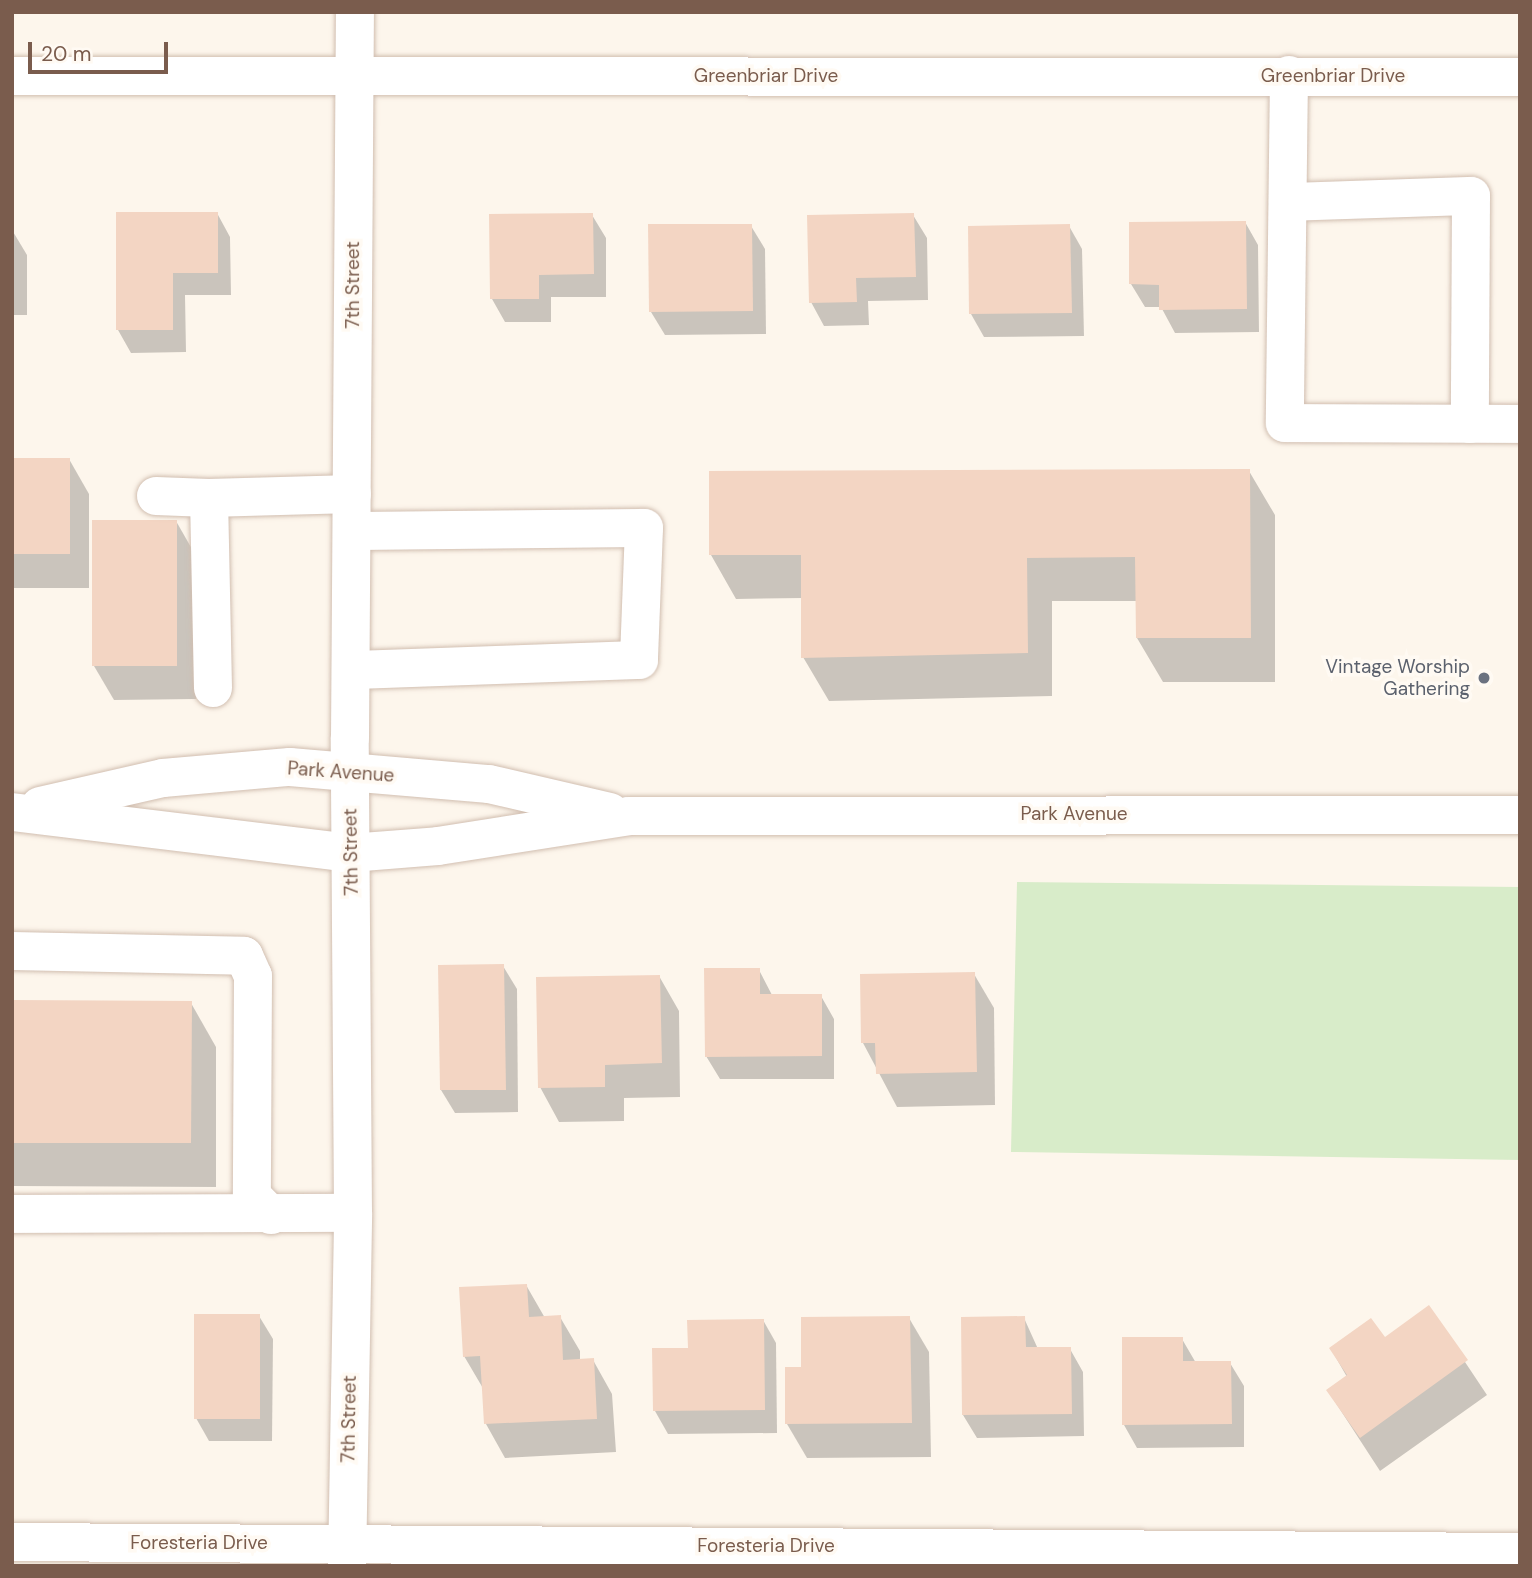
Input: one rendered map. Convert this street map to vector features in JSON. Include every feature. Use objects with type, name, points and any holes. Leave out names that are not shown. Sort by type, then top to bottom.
[{"type":"street","name":"7th Street","points":[[347,1554],[353,1213],[350,772],[354,670],[355,12]]},
{"type":"street","points":[[1289,75],[1285,423],[1520,424]]},
{"type":"street","name":"Greenbriar Drive","points":[[12,76],[1520,77]]},
{"type":"street","points":[[1289,202],[1471,197],[1470,424]]},
{"type":"street","points":[[156,496],[209,498],[353,513],[644,528],[639,660],[354,670]]},
{"type":"street","points":[[209,498],[213,688]]},
{"type":"street","name":"Park Avenue","points":[[12,812],[163,778],[290,767],[489,785],[629,816]]},
{"type":"street","name":"Park Avenue","points":[[12,812],[350,853],[438,846],[629,816],[1520,815]]},
{"type":"street","points":[[12,951],[244,956],[253,976],[252,1196],[271,1214]]},
{"type":"street","points":[[12,1214],[353,1213]]},
{"type":"street","name":"Foresteria Drive","points":[[12,1542],[347,1554],[1520,1552]]},
{"type":"green space","points":[[1017,882],[1520,887],[1520,1160],[1011,1152]]},
{"type":"building","points":[[116,212],[218,212],[218,273],[173,273],[173,330],[116,330]]},
{"type":"building","points":[[593,213],[594,274],[539,275],[539,299],[490,299],[489,214]]},
{"type":"building","points":[[914,213],[916,277],[856,278],[857,302],[809,303],[807,215]]},
{"type":"building","points":[[1246,221],[1247,309],[1159,310],[1159,285],[1129,284],[1129,222]]},
{"type":"building","points":[[648,224],[752,224],[753,311],[649,312]]},
{"type":"building","points":[[1070,224],[1072,313],[969,314],[968,226]]},
{"type":"building","points":[[12,458],[70,458],[70,554],[12,554]]},
{"type":"building","points":[[1250,469],[1251,638],[1136,638],[1135,557],[1027,558],[1028,653],[801,658],[801,555],[709,555],[709,471]]},
{"type":"building","points":[[92,520],[177,520],[177,666],[92,666]]},
{"type":"building","points":[[504,964],[506,1090],[440,1090],[438,965]]},
{"type":"building","points":[[704,968],[760,968],[760,994],[822,994],[822,1056],[705,1057]]},
{"type":"building","points":[[975,972],[977,1072],[876,1074],[875,1043],[861,1043],[860,974]]},
{"type":"building","points":[[660,975],[662,1063],[605,1065],[605,1087],[538,1088],[536,977]]},
{"type":"building","points":[[12,1000],[192,1001],[191,1143],[12,1143]]},
{"type":"building","points":[[527,1284],[529,1317],[561,1315],[563,1360],[594,1358],[597,1419],[484,1424],[480,1356],[463,1357],[459,1287]]},
{"type":"building","points":[[1429,1305],[1468,1360],[1360,1438],[1326,1390],[1347,1375],[1329,1348],[1371,1318],[1385,1337]]},
{"type":"building","points":[[194,1314],[260,1314],[260,1419],[194,1419]]},
{"type":"building","points":[[910,1316],[912,1423],[785,1424],[785,1367],[801,1367],[801,1317]]},
{"type":"building","points":[[1025,1316],[1026,1347],[1071,1347],[1072,1414],[962,1415],[961,1317]]},
{"type":"building","points":[[764,1319],[765,1410],[653,1411],[652,1348],[688,1348],[687,1320]]},
{"type":"building","points":[[1122,1337],[1183,1337],[1183,1361],[1231,1361],[1232,1424],[1122,1425]]},
{"type":"place","name":"Vintage Worship Gathering","points":[[1484,678]]}]
